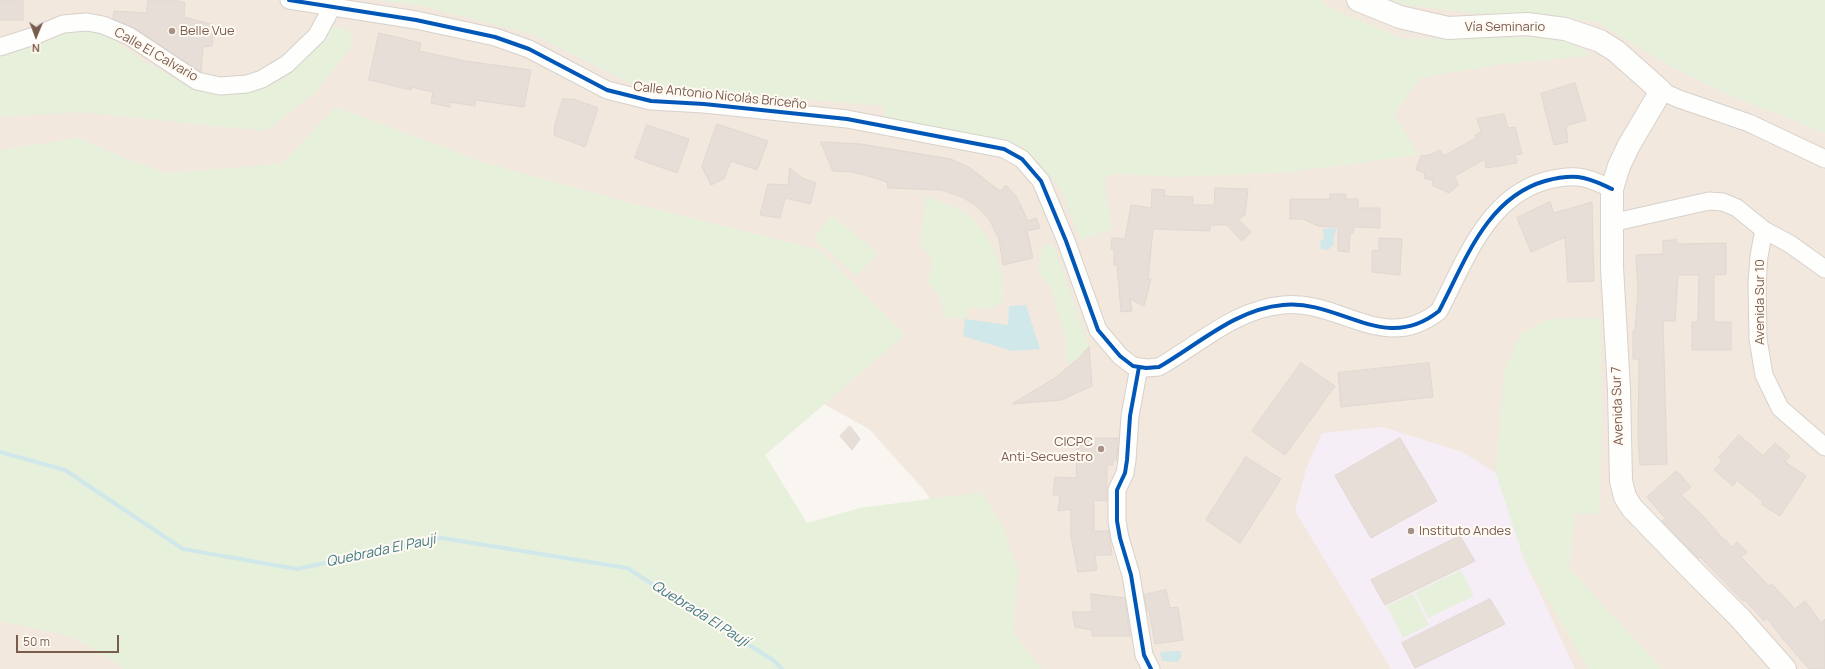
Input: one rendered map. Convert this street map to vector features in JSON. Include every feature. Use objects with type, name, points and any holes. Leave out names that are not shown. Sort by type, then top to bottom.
[{"type":"main road","name":"Vía Seminario","points":[[1358,0],[1400,17],[1448,28],[1527,24],[1565,29],[1600,41],[1616,51],[1661,91]]},
{"type":"main road","name":"Avenida Sur 7","points":[[1661,91],[1629,145],[1619,166],[1612,189],[1612,267],[1619,390],[1621,481],[1625,497],[1652,530],[1740,618],[1785,669]]},
{"type":"street","name":"Calle Antonio Nicolás Briceño","points":[[289,0],[416,20],[495,37],[529,49],[607,90],[636,98],[651,101],[704,104],[847,119],[986,144],[1004,149],[1022,158],[1041,181],[1064,235],[1098,330],[1120,356],[1133,366],[1139,367],[1159,367],[1235,318],[1282,305],[1298,304],[1385,329],[1416,326],[1428,320],[1439,311],[1483,228],[1506,201],[1521,190],[1561,177],[1578,177],[1592,180],[1612,189]]},
{"type":"street","name":"Calle El Calvario","points":[[0,47],[34,36],[63,24],[87,22],[103,25],[129,36],[197,81],[220,86],[247,84],[262,79],[287,64],[317,35],[332,7]]},
{"type":"street","points":[[1661,91],[1679,99],[1749,123],[1825,159]]},
{"type":"street","points":[[1611,222],[1709,201],[1723,202],[1736,208],[1764,230],[1790,244],[1825,269]]},
{"type":"street","name":"Avenida Sur 10","points":[[1764,230],[1759,256],[1757,283],[1758,339],[1764,375],[1780,408],[1825,447]]},
{"type":"street","points":[[1139,367],[1130,416],[1125,473],[1117,490],[1117,521],[1120,538],[1131,575],[1144,654],[1151,669]]},
{"type":"shaded area","points":[[0,0],[1825,0],[1825,669],[999,669],[956,535],[924,490],[869,429],[815,399],[0,327]]},
{"type":"shaded area","name":"Instituto Andes","points":[[1383,427],[1462,452],[1496,473],[1524,559],[1575,669],[1391,669],[1295,511],[1306,469],[1322,433]]},
{"type":"shaded area","points":[[0,615],[36,617],[132,669],[0,669]]},
{"type":"green space","points":[[376,0],[1320,0],[1328,7],[1403,39],[1562,37],[1592,55],[1496,65],[1420,78],[1394,114],[1418,155],[1289,172],[1173,177],[1115,173],[1106,178],[1106,193],[1112,229],[1081,240],[1062,192],[1048,173],[1023,147],[1015,144],[883,122],[884,106],[631,84],[535,35],[422,6]]},
{"type":"green space","points":[[1391,0],[1825,0],[1825,133],[1720,91],[1664,63],[1596,21],[1490,15],[1398,4]]},
{"type":"green space","points":[[329,26],[346,29],[352,35],[351,47],[317,91],[266,131],[79,112],[0,117],[0,56],[74,29],[110,36],[140,59],[188,86],[222,94],[265,82]]},
{"type":"green space","points":[[335,107],[486,163],[623,201],[820,250],[905,335],[765,455],[807,523],[860,508],[982,492],[1002,525],[1018,570],[1013,633],[1042,669],[125,669],[74,637],[0,621],[0,150],[80,138],[128,160],[166,173],[282,164]]},
{"type":"green space","points":[[926,196],[968,214],[979,225],[992,245],[1000,267],[1003,291],[1003,302],[993,309],[968,307],[965,319],[943,317],[941,299],[927,281],[932,269],[932,261],[920,243]]},
{"type":"green space","points":[[831,215],[878,253],[856,276],[814,239]]},
{"type":"green space","points":[[1044,244],[1054,245],[1089,347],[1070,366],[1066,360],[1065,336],[1050,287],[1037,270]]},
{"type":"green space","points":[[1601,318],[1602,419],[1599,514],[1574,513],[1570,569],[1662,669],[1589,669],[1524,559],[1496,473],[1504,372],[1521,334],[1549,319]]},
{"type":"green space","points":[[1461,570],[1474,596],[1428,618],[1415,592]]},
{"type":"green space","points":[[1413,593],[1429,625],[1403,638],[1387,606]]},
{"type":"water","points":[[1323,229],[1337,229],[1334,236],[1334,244],[1328,250],[1321,249],[1320,241],[1324,239]]},
{"type":"water","points":[[1026,305],[1040,349],[1012,351],[963,336],[965,319],[1008,325],[1009,306]]},
{"type":"water","points":[[1181,651],[1181,658],[1177,662],[1162,661],[1160,652]]},
{"type":"building","points":[[0,0],[23,0],[23,20],[0,20]]},
{"type":"building","name":"Belle Vue","points":[[148,0],[176,0],[185,3],[184,17],[214,25],[212,46],[203,47],[201,72],[135,28],[113,19],[114,11],[146,13]]},
{"type":"building","points":[[379,33],[421,43],[419,51],[465,61],[531,70],[524,107],[475,100],[475,106],[450,102],[450,107],[431,103],[433,92],[411,87],[411,90],[369,80]]},
{"type":"building","points":[[1575,83],[1586,120],[1566,126],[1568,142],[1554,145],[1541,94]]},
{"type":"building","points":[[563,99],[573,99],[598,108],[585,147],[554,135],[555,124]]},
{"type":"building","points":[[1504,114],[1508,128],[1515,127],[1522,154],[1515,155],[1517,163],[1486,168],[1485,159],[1455,176],[1458,185],[1449,193],[1432,185],[1433,180],[1424,178],[1425,173],[1416,170],[1421,156],[1429,155],[1440,150],[1444,156],[1476,138],[1475,135],[1481,132],[1477,119]]},
{"type":"building","points":[[717,124],[768,141],[757,170],[731,161],[724,179],[711,185],[702,167]]},
{"type":"building","points":[[647,125],[689,139],[677,173],[635,158]]},
{"type":"building","points":[[821,142],[861,144],[951,159],[970,168],[1000,191],[1006,185],[1016,196],[1028,221],[1036,218],[1040,228],[1027,231],[1033,258],[1003,265],[999,239],[989,219],[975,205],[962,197],[941,190],[888,188],[887,182],[871,177],[852,172],[833,171]]},
{"type":"building","points":[[790,168],[802,178],[816,183],[810,204],[785,198],[780,218],[760,215],[768,184],[788,185]]},
{"type":"building","points":[[1215,188],[1248,189],[1245,215],[1238,219],[1251,232],[1242,241],[1227,225],[1210,225],[1210,231],[1153,229],[1148,279],[1151,279],[1144,306],[1130,299],[1132,311],[1121,312],[1117,265],[1114,265],[1114,249],[1111,249],[1112,238],[1125,239],[1131,205],[1151,208],[1152,189],[1165,190],[1164,196],[1193,197],[1193,205],[1214,205]]},
{"type":"building","points":[[1330,194],[1346,194],[1346,199],[1358,199],[1358,208],[1380,208],[1380,228],[1354,227],[1353,233],[1350,233],[1349,252],[1338,251],[1338,227],[1318,226],[1303,219],[1290,219],[1290,199],[1330,199]]},
{"type":"building","points":[[1550,202],[1554,213],[1592,202],[1594,281],[1568,282],[1565,237],[1531,252],[1517,218]]},
{"type":"building","points":[[1379,238],[1402,239],[1400,275],[1372,272],[1372,251],[1379,250]]},
{"type":"building","points":[[1677,240],[1677,244],[1726,243],[1726,274],[1714,275],[1714,322],[1731,322],[1731,350],[1692,350],[1692,322],[1698,322],[1699,275],[1678,275],[1675,321],[1663,321],[1667,464],[1640,465],[1638,440],[1639,359],[1633,359],[1633,330],[1635,330],[1638,293],[1636,255],[1663,254],[1663,241]]},
{"type":"building","points":[[1089,347],[1092,386],[1061,400],[1012,404],[1055,378],[1079,358]]},
{"type":"building","points":[[1301,363],[1335,386],[1285,455],[1252,431]]},
{"type":"building","points":[[1429,363],[1433,397],[1341,407],[1338,373]]},
{"type":"building","points":[[850,426],[860,439],[852,450],[840,436]]},
{"type":"building","points":[[1739,435],[1763,456],[1775,443],[1790,456],[1785,462],[1806,476],[1780,516],[1761,504],[1763,502],[1737,480],[1733,486],[1714,470],[1722,461],[1719,458]]},
{"type":"building","points":[[1077,438],[1118,438],[1117,460],[1113,460],[1113,465],[1107,465],[1107,501],[1094,500],[1094,531],[1109,531],[1112,555],[1095,555],[1097,570],[1078,572],[1070,532],[1071,509],[1058,511],[1060,495],[1053,495],[1055,477],[1076,478]]},
{"type":"building","points":[[1400,438],[1437,501],[1371,538],[1335,476]]},
{"type":"building","points":[[1246,457],[1281,479],[1240,543],[1206,520]]},
{"type":"building","points":[[1677,471],[1691,487],[1681,495],[1732,547],[1737,542],[1747,552],[1741,557],[1769,586],[1772,584],[1795,609],[1805,601],[1821,623],[1825,619],[1825,669],[1809,669],[1767,618],[1764,621],[1745,600],[1743,601],[1662,521],[1665,518],[1647,497]]},
{"type":"building","points":[[1460,536],[1475,561],[1385,605],[1371,580]]},
{"type":"building","points":[[1166,590],[1170,608],[1178,607],[1183,640],[1155,644],[1149,611],[1147,611],[1144,595]]},
{"type":"building","points":[[1091,594],[1125,598],[1130,636],[1092,636],[1092,630],[1075,627],[1072,612],[1092,612]]},
{"type":"building","points":[[1490,599],[1505,624],[1415,668],[1402,643]]},
{"type":"waterway","name":"Quebrada El Paují","points":[[0,452],[65,470],[183,549],[297,569],[442,538],[627,568],[773,660],[782,669]]},
{"type":"cycle path","points":[[289,0],[416,20],[495,37],[529,49],[607,90],[651,101],[704,104],[847,119],[1004,149],[1022,159],[1041,181],[1066,241],[1098,330],[1120,356],[1133,366],[1146,368],[1159,367],[1218,329],[1249,313],[1283,305],[1304,305],[1380,327],[1399,328],[1419,323],[1439,311],[1468,253],[1492,217],[1507,202],[1525,189],[1545,181],[1569,177],[1587,179],[1612,189]]},
{"type":"cycle path","points":[[1139,367],[1130,416],[1125,473],[1117,490],[1117,521],[1120,538],[1131,575],[1144,655],[1151,669]]},
{"type":"place","name":"Belle Vue","points":[[172,31]]},
{"type":"place","name":"CICPC Anti-Secuestro","points":[[1101,449]]},
{"type":"place","name":"Instituto Andes","points":[[1411,531]]}]
